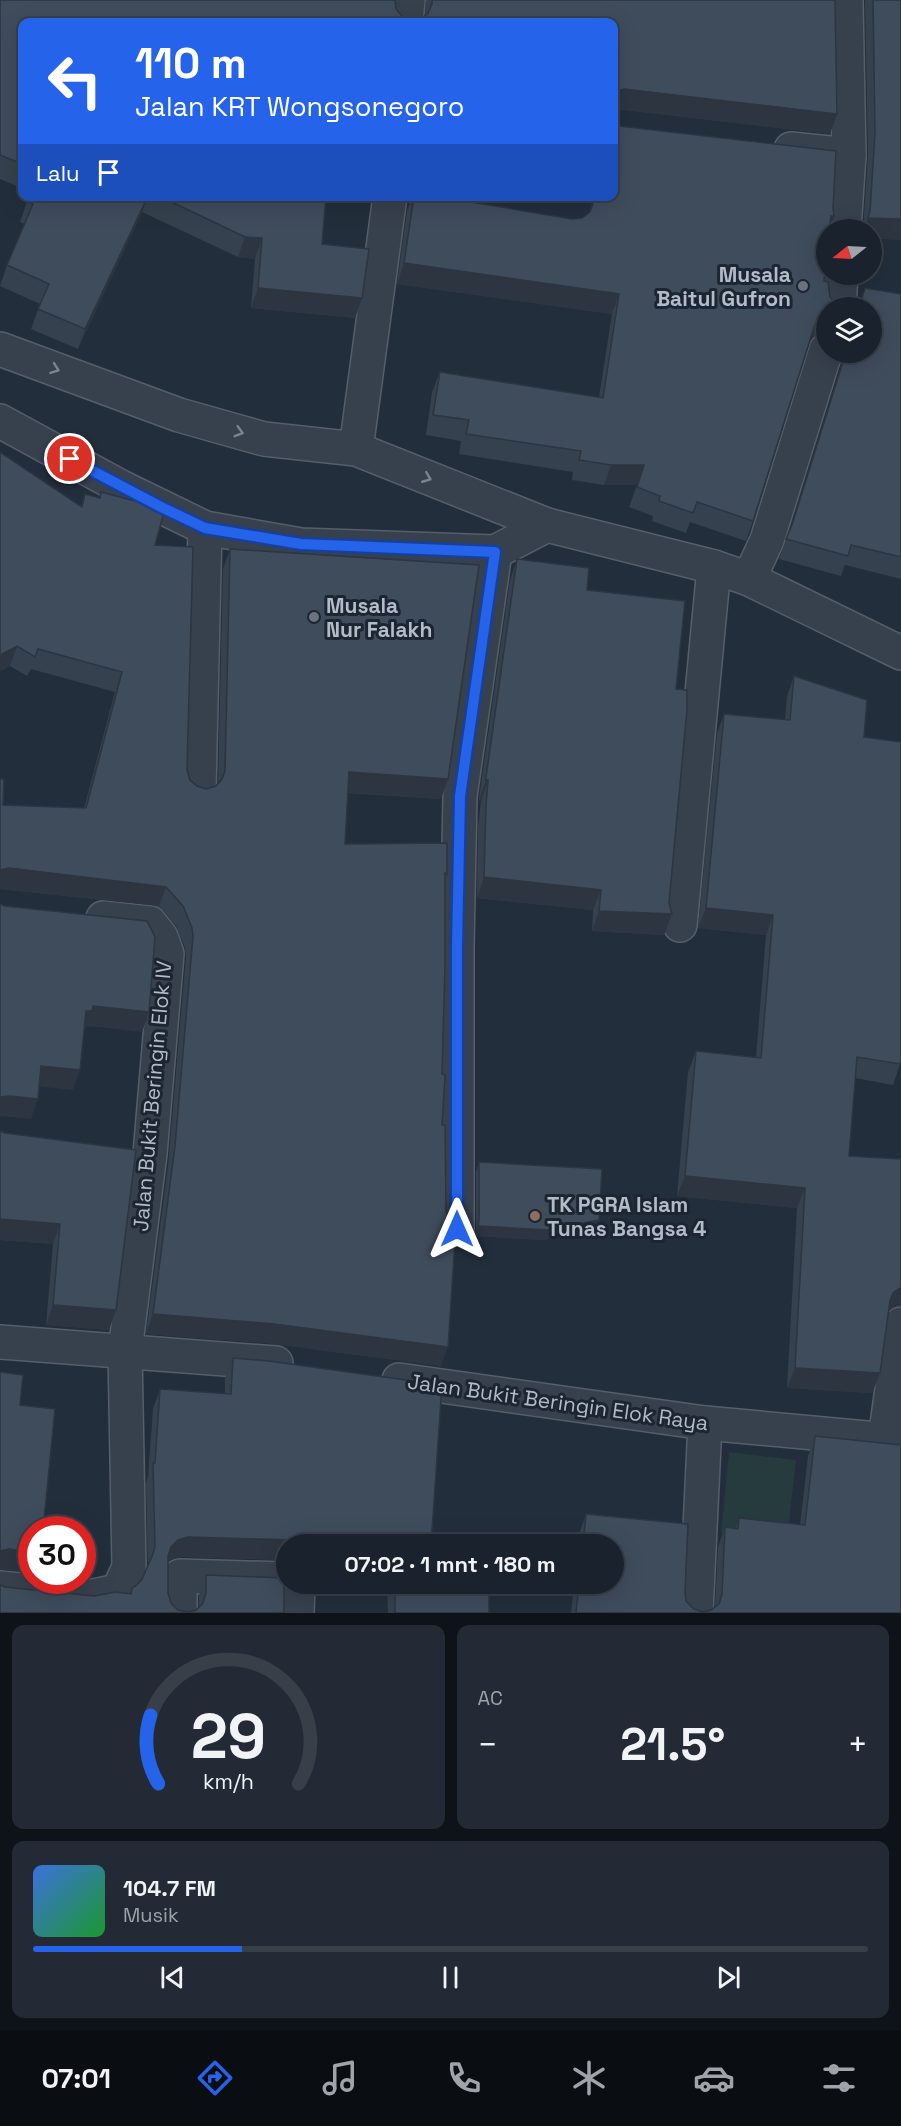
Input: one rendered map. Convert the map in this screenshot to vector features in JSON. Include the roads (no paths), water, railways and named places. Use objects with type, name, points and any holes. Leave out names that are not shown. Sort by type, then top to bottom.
[{"type":"street","points":[[406,18],[408,0]]},
{"type":"street","points":[[845,219],[849,155],[846,0]]},
{"type":"street","points":[[766,146],[849,155]]},
{"type":"street","points":[[356,449],[389,201]]},
{"type":"street","points":[[0,349],[179,415],[264,439],[356,449],[547,525],[714,567],[749,579],[901,653]]},
{"type":"street","points":[[749,579],[766,540],[822,363]]},
{"type":"street","points":[[0,421],[121,487],[205,528],[301,544],[495,552],[547,525]]},
{"type":"street","points":[[199,790],[205,528]]},
{"type":"street","points":[[457,1229],[457,946],[460,796],[495,552]]},
{"type":"street","points":[[680,925],[714,567]]},
{"type":"street","name":"Jalan Bukit Beringin Elok IV","points":[[0,1588],[89,1597],[118,1591],[129,1567],[125,1351],[150,1154],[167,954],[161,937],[150,923],[69,914]]},
{"type":"street","points":[[115,1149],[150,1154]]},
{"type":"street","points":[[893,1440],[901,1324]]},
{"type":"street","points":[[0,1342],[264,1362],[310,1368]]},
{"type":"street","name":"Jalan Bukit Beringin Elok Raya","points":[[369,1376],[705,1423],[893,1440]]},
{"type":"street","points":[[696,1613],[705,1423]]},
{"type":"street","points":[[180,1613],[180,1576],[276,1579]]},
{"type":"street","points":[[297,1613],[298,1594]]},
{"type":"place","name":"Musala Baitul Gufron","points":[[803,286]]},
{"type":"place","name":"Musala Nur Falakh","points":[[314,617]]},
{"type":"place","name":"TK PGRA Islam Tunas Bangsa 4","points":[[535,1216]]}]
